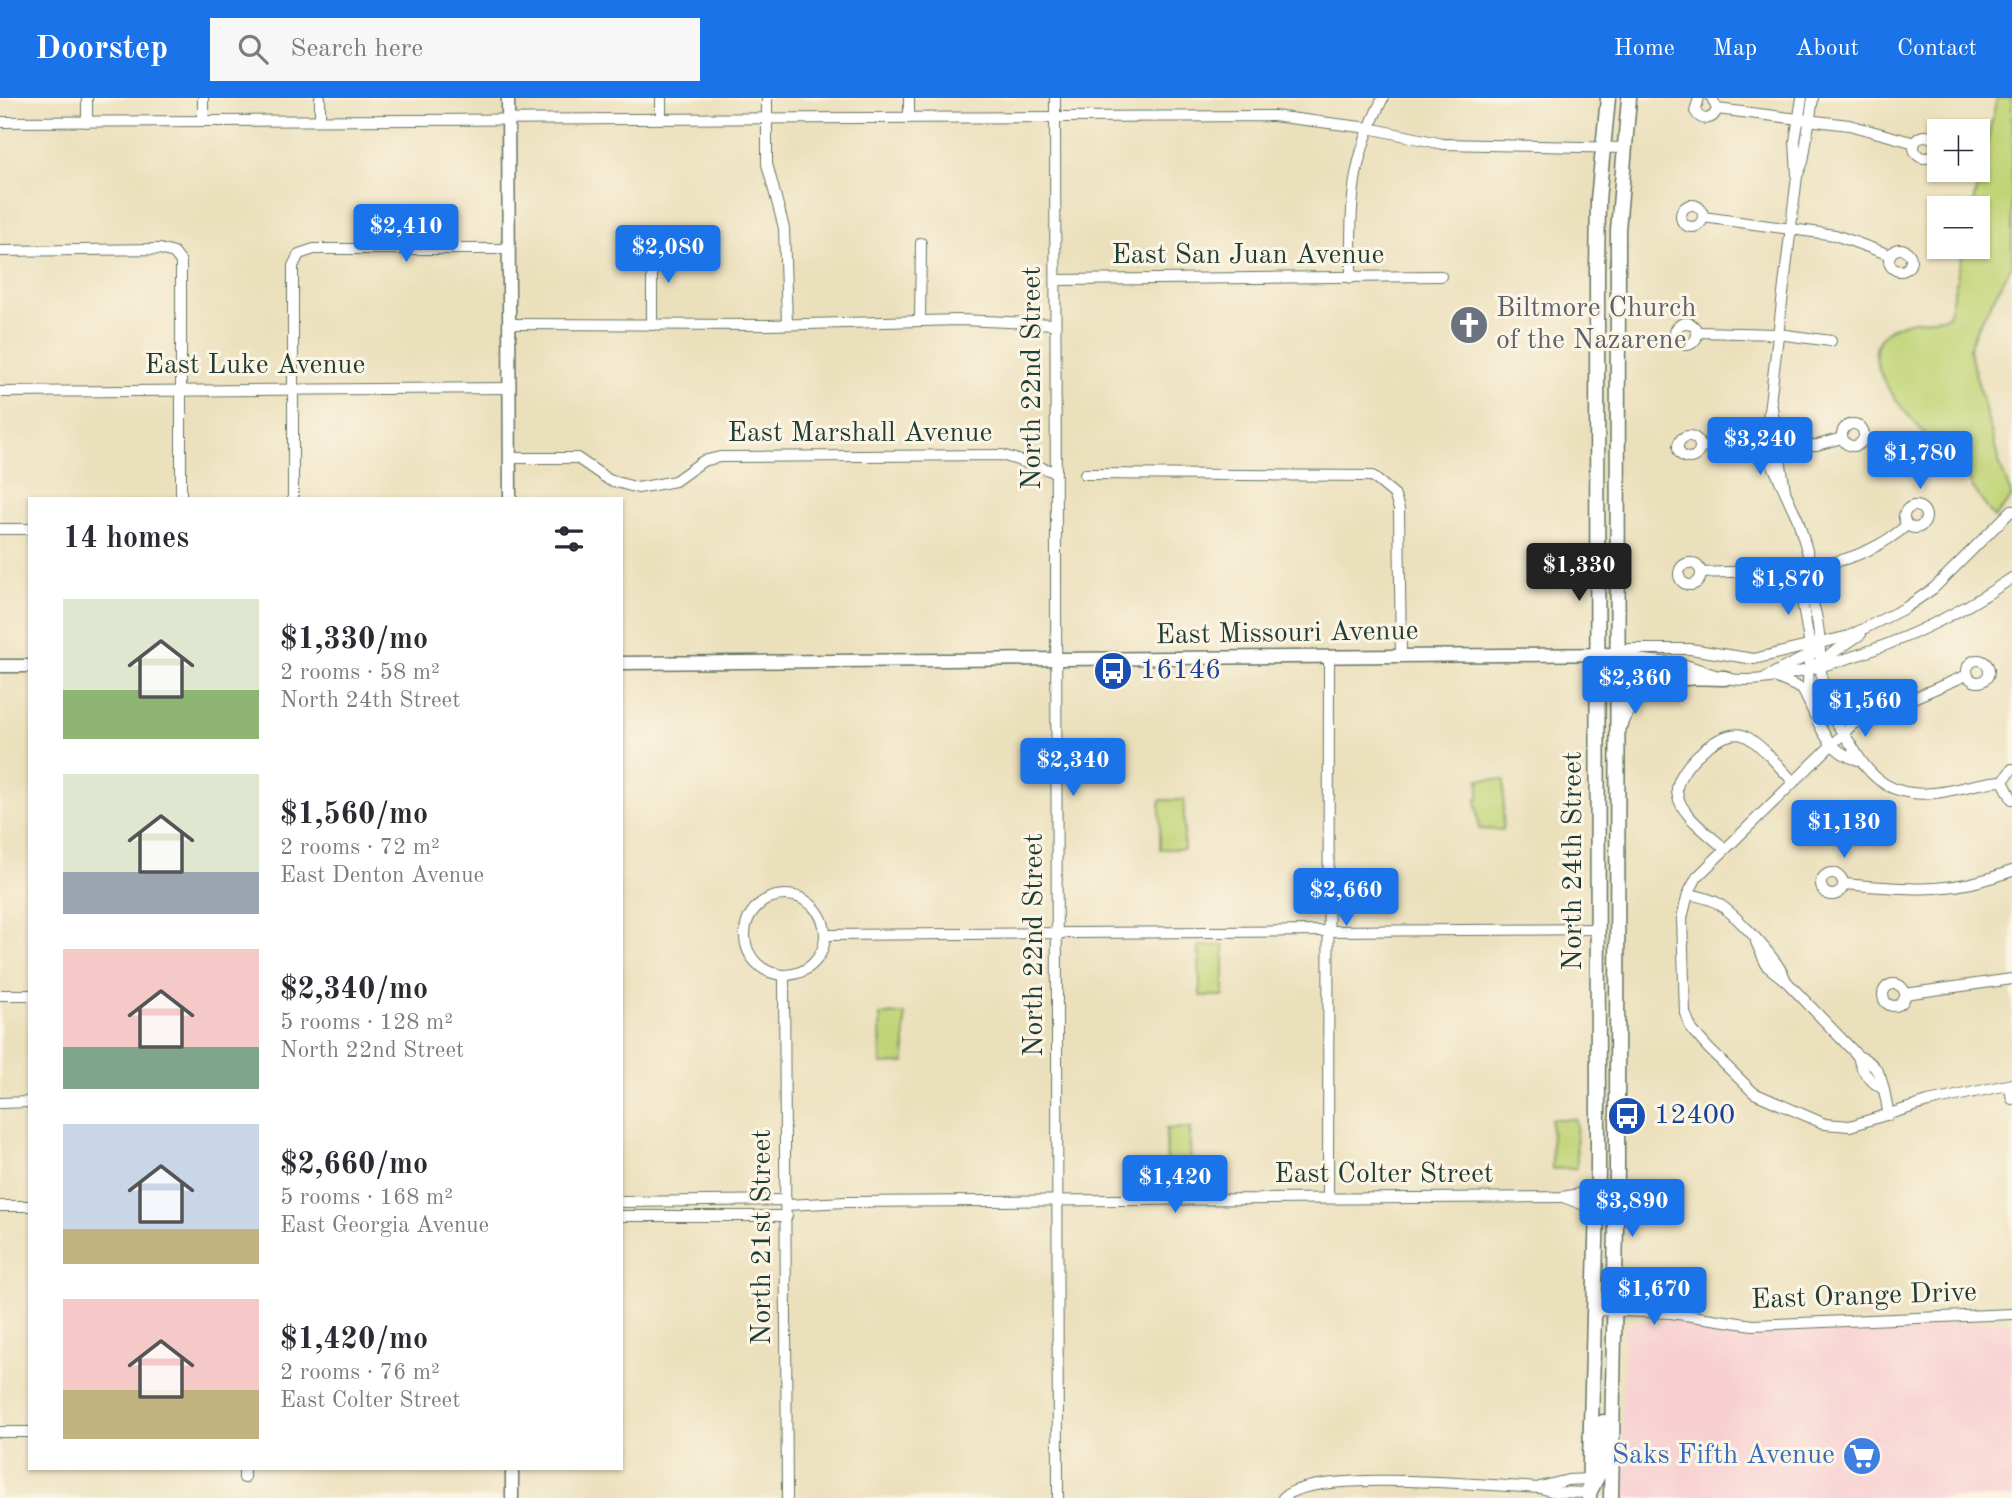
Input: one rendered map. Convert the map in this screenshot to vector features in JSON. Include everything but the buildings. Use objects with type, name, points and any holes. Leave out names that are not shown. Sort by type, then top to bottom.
[{"type":"main road","name":"North 24th Street","points":[[1592,1490],[1592,1310],[1597,1182],[1599,929],[1595,372],[1598,200],[1608,98]]},
{"type":"main road","name":"North 24th Street","points":[[1611,1498],[1617,1168],[1618,220],[1629,98]]},
{"type":"main road","points":[[1595,372],[1618,372]]},
{"type":"main road","points":[[1618,732],[1631,703],[1657,683],[1685,677],[1725,678]]},
{"type":"main road","points":[[1592,1490],[1601,1458],[1607,1328],[1613,1310]]},
{"type":"street","points":[[87,98],[87,122]]},
{"type":"street","points":[[203,98],[203,121]]},
{"type":"street","points":[[320,98],[320,120]]},
{"type":"street","points":[[508,98],[510,497]]},
{"type":"street","points":[[661,98],[661,118]]},
{"type":"street","points":[[767,98],[768,164],[784,228],[787,324]]},
{"type":"street","points":[[909,98],[909,116]]},
{"type":"street","name":"North 22nd Street","points":[[1055,98],[1058,1498]]},
{"type":"street","points":[[1351,278],[1352,185],[1357,159],[1383,98]]},
{"type":"street","points":[[1699,98],[1694,107],[1699,117],[1710,118],[1717,109]]},
{"type":"street","points":[[1712,98],[1717,109]]},
{"type":"street","points":[[1797,176],[1794,163],[1802,98]]},
{"type":"street","points":[[1807,698],[1810,651],[1802,614],[1808,568],[1805,538],[1785,490],[1774,447],[1771,401],[1797,176],[1813,98]]},
{"type":"street","points":[[1717,109],[1866,128],[1915,143]]},
{"type":"street","points":[[0,122],[1273,116],[1369,128],[1443,144],[1624,148]]},
{"type":"street","points":[[1703,217],[1851,239],[1890,255]]},
{"type":"street","points":[[920,243],[920,320]]},
{"type":"street","points":[[652,246],[652,325]]},
{"type":"street","points":[[0,251],[160,249],[174,253],[181,262],[181,497]]},
{"type":"street","points":[[293,497],[293,266],[299,254],[314,249],[508,249]]},
{"type":"street","name":"East San Juan Avenue","points":[[1056,280],[1441,276]]},
{"type":"street","points":[[509,324],[787,324],[920,320],[1055,324]]},
{"type":"street","points":[[1698,332],[1778,334],[1831,341]]},
{"type":"street","name":"East Luke Avenue","points":[[0,392],[509,388]]},
{"type":"street","points":[[1700,447],[1817,445],[1842,438]]},
{"type":"street","name":"East Marshall Avenue","points":[[511,458],[577,458],[609,480],[638,488],[675,481],[703,461],[720,457],[1002,455],[1055,472]]},
{"type":"street","points":[[1085,474],[1372,476],[1394,494],[1400,516],[1401,657]]},
{"type":"street","points":[[1822,663],[1875,623],[1934,588],[2011,514]]},
{"type":"street","points":[[1701,573],[1808,568],[1838,563],[1871,551],[1907,525]]},
{"type":"street","points":[[0,529],[28,529]]},
{"type":"street","points":[[1618,654],[1628,658],[1678,663],[1725,678],[1776,677],[1898,641],[1951,616],[2012,578]]},
{"type":"street","points":[[1807,589],[1822,644],[1825,698],[1835,726],[1856,752],[1858,760]]},
{"type":"street","points":[[1759,679],[1822,644],[1875,623]]},
{"type":"street","points":[[1618,654],[1629,649],[1690,649],[1754,659],[1810,651]]},
{"type":"street","name":"East Missouri Avenue","points":[[623,663],[1618,654]]},
{"type":"street","points":[[1328,1198],[1331,930],[1329,658]]},
{"type":"street","points":[[1754,659],[1759,679]]},
{"type":"street","points":[[0,666],[28,666]]},
{"type":"street","points":[[1967,675],[1863,718],[1841,734],[1697,877],[1688,894],[1682,918],[1682,992],[1687,1021],[1709,1049],[1754,1093],[1810,1118],[1838,1126],[1863,1123],[1928,1102],[2010,1085],[2012,1099]]},
{"type":"street","points":[[1776,677],[1801,689],[1821,733],[1848,757],[1858,760],[1884,784],[1915,794],[2003,781],[2012,769]]},
{"type":"street","points":[[1725,849],[1687,812],[1679,800],[1677,785],[1688,766],[1721,737],[1738,734],[1751,740],[1793,781]]},
{"type":"street","points":[[2003,781],[2012,799]]},
{"type":"street","points":[[1843,884],[1905,890],[1942,889],[2012,871]]},
{"type":"street","points":[[1688,894],[1718,904],[1756,942],[1767,966],[1786,981],[1858,1056],[1869,1060],[1883,1079],[1889,1115]]},
{"type":"street","points":[[780,895],[807,901],[817,910],[826,935],[824,948],[809,968],[784,976],[759,967],[745,944],[748,917],[756,906],[780,895]]},
{"type":"street","points":[[826,935],[1599,929]]},
{"type":"street","name":"North 21st Street","points":[[784,976],[787,1498]]},
{"type":"street","points":[[1905,994],[2012,979]]},
{"type":"street","points":[[0,995],[28,995]]},
{"type":"street","points":[[0,1102],[28,1102]]},
{"type":"street","name":"East Colter Street","points":[[623,1216],[787,1207],[1057,1201],[1562,1197],[1591,1191],[1597,1182]]},
{"type":"street","name":"East Colter Street","points":[[1562,1197],[1589,1207],[1596,1214]]},
{"type":"street","name":"East Colter Street","points":[[623,1202],[787,1207]]},
{"type":"street","points":[[0,1206],[28,1206]]},
{"type":"street","name":"East Orange Drive","points":[[1592,1310],[1671,1313],[1753,1325],[2012,1314]]},
{"type":"street","points":[[0,1432],[28,1432]]},
{"type":"street","points":[[512,1470],[512,1498]]},
{"type":"street","points":[[1283,1498],[1307,1486],[1344,1482],[1540,1488],[1555,1492],[1592,1490]]},
{"type":"shaded area","points":[[1636,1320],[1684,1321],[1734,1332],[2012,1321],[2012,1498],[1621,1498],[1624,1329]]},
{"type":"green space","points":[[1997,98],[2012,98],[2012,265],[1975,332],[1969,350],[2000,465],[2012,497],[1994,518],[1971,485],[1957,457],[1935,450],[1934,444],[1899,403],[1879,369],[1876,353],[1880,339],[1900,324],[1948,317],[1961,259],[1990,259],[1990,196],[1975,196],[1978,182],[1990,182],[1990,129]]},
{"type":"green space","points":[[1479,779],[1504,780],[1503,830],[1479,829],[1476,799],[1479,799]]},
{"type":"green space","points":[[1160,800],[1184,800],[1184,849],[1160,849]]},
{"type":"green space","points":[[1199,946],[1224,946],[1224,996],[1200,996]]},
{"type":"green space","points":[[905,1014],[905,1063],[881,1064],[880,1015]]},
{"type":"green space","points":[[1551,1119],[1576,1119],[1577,1168],[1552,1169]]},
{"type":"green space","points":[[1190,1128],[1191,1178],[1167,1179],[1166,1129]]},
{"type":"place","name":"Biltmore Church of the Nazarene","points":[[1469,325]]},
{"type":"place","name":"16146","points":[[1113,671]]},
{"type":"place","name":"12400","points":[[1627,1116]]},
{"type":"place","name":"Saks Fifth Avenue","points":[[1862,1456]]}]
